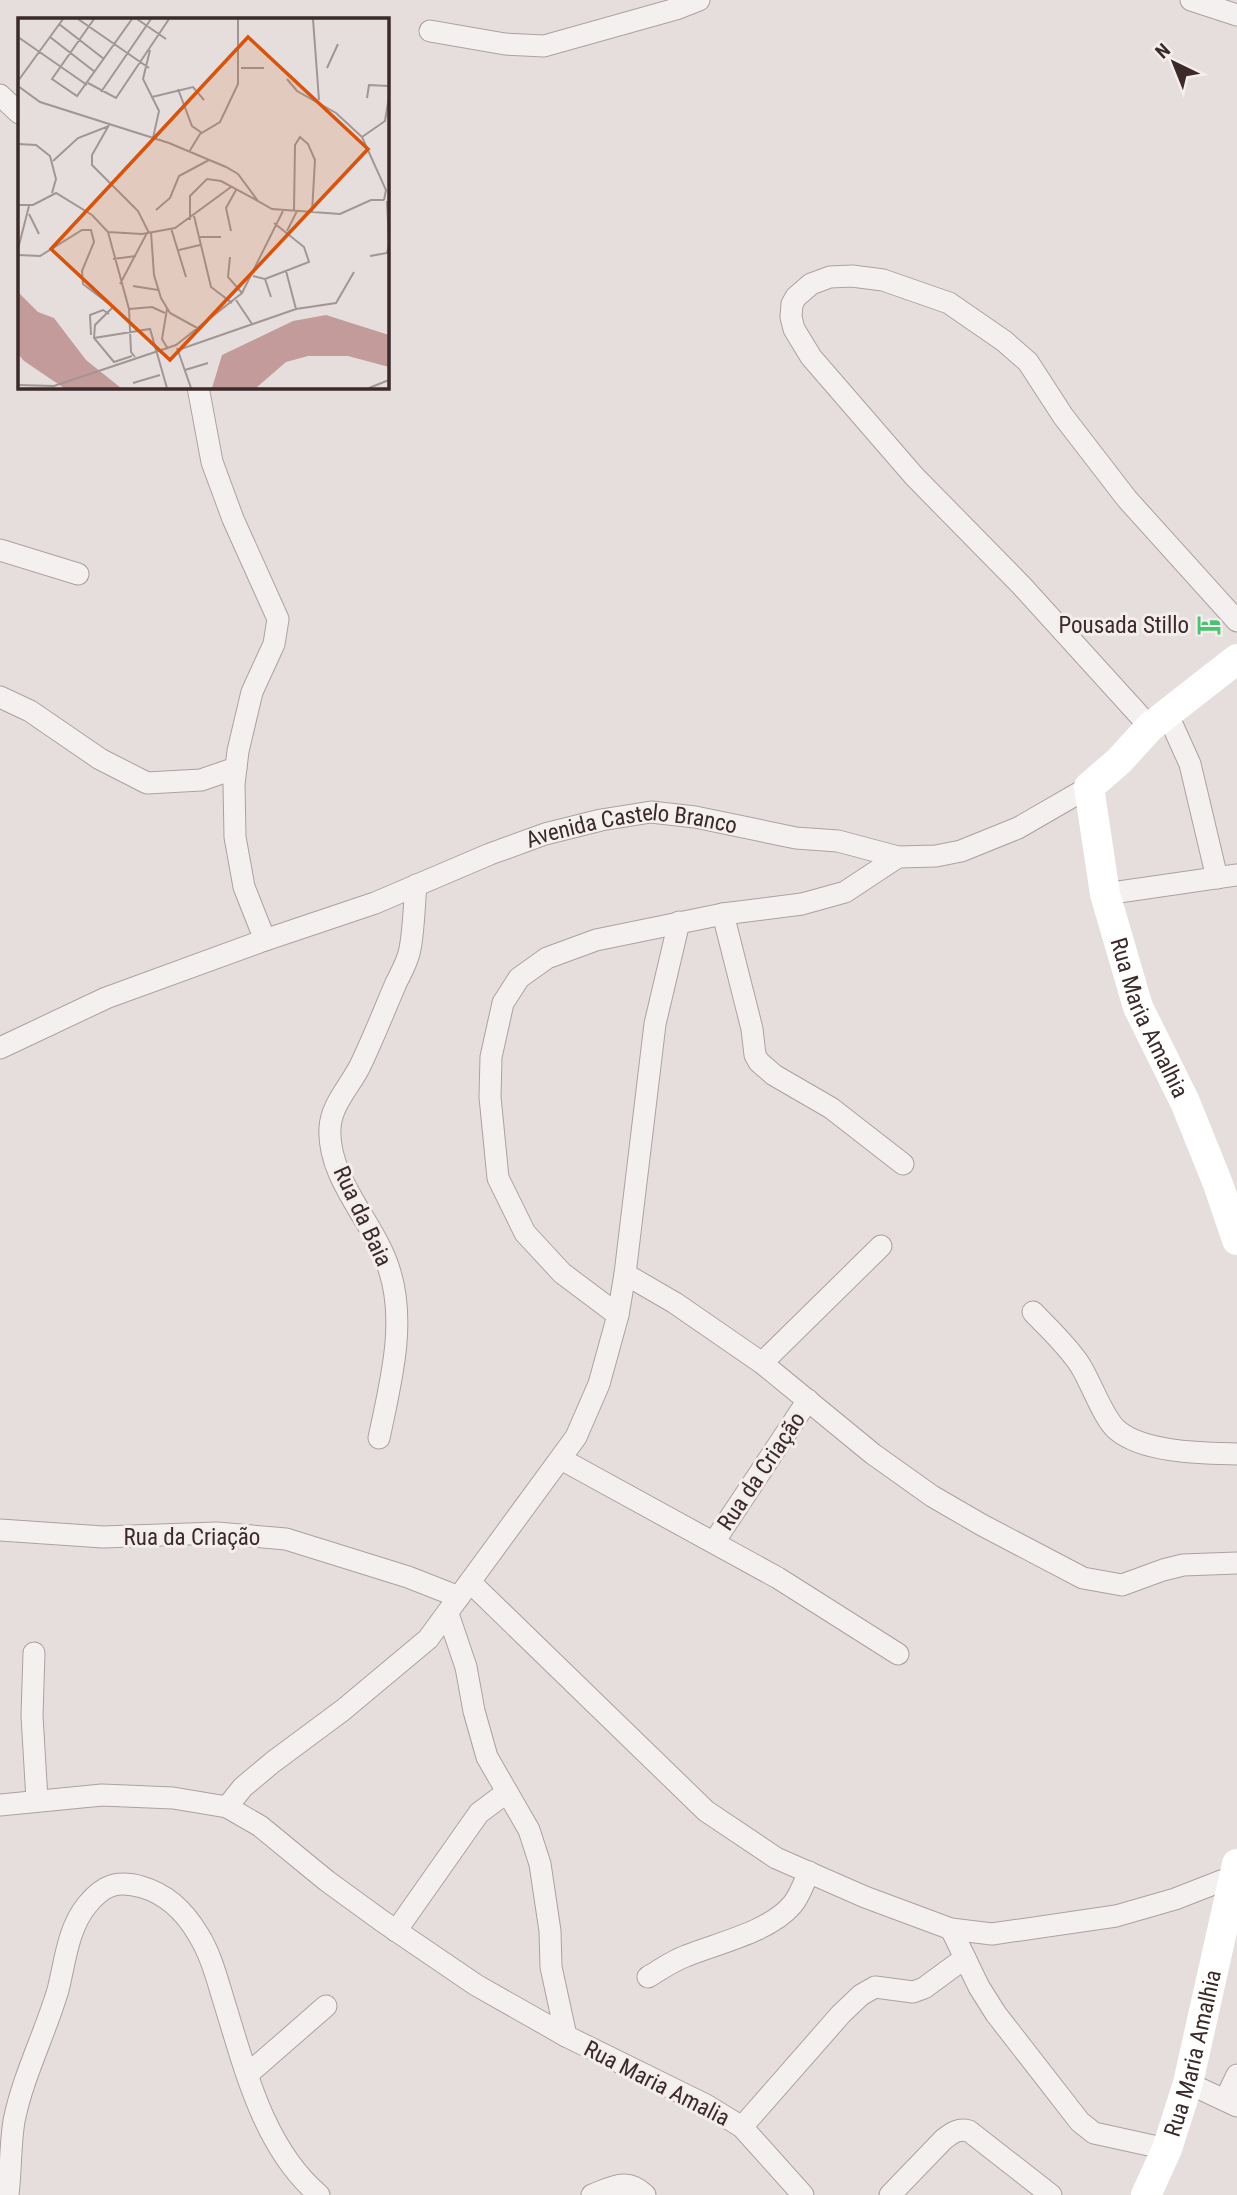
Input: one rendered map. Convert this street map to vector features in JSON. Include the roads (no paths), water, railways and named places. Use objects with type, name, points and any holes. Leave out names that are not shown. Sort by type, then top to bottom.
[{"type":"street","points":[[430,32],[505,44],[544,46],[699,0]]},
{"type":"street","points":[[1191,0],[1237,15]]},
{"type":"street","points":[[0,95],[18,112]]},
{"type":"street","points":[[1105,894],[1227,877],[1190,764],[1158,720],[914,476],[811,357],[794,329],[791,317],[792,303],[796,297],[811,284],[830,277],[883,280],[949,303],[1004,341],[1028,362],[1063,416],[1127,499],[1237,621]]},
{"type":"street","points":[[198,388],[212,462],[233,519],[278,619],[274,644],[251,692],[234,784],[235,837],[244,887],[265,940]]},
{"type":"street","points":[[0,550],[78,574]]},
{"type":"street","name":"Avenida Castelo Branco","points":[[0,1048],[106,998],[376,903],[490,854],[545,834],[601,820],[651,812],[695,817],[796,838],[838,841],[898,857],[936,856],[961,851],[1018,828],[1089,787],[1119,761],[1158,720],[1237,659]]},
{"type":"street","points":[[0,697],[30,711],[100,759],[147,783],[201,780],[236,768]]},
{"type":"street","name":"Rua Maria Amalhia","points":[[1089,787],[1105,894],[1138,1007],[1185,1101],[1237,1240]]},
{"type":"street","points":[[618,1315],[562,1273],[525,1233],[498,1178],[493,1142],[491,1057],[503,1003],[519,978],[547,958],[596,940],[723,914],[802,904],[845,892],[898,857]]},
{"type":"street","name":"Rua da Baia","points":[[379,1438],[396,1334],[395,1299],[390,1270],[375,1235],[339,1175],[330,1129],[335,1109],[359,1068],[410,951],[416,885]]},
{"type":"street","points":[[723,914],[752,1028],[755,1055],[759,1062],[774,1075],[831,1108],[903,1164]]},
{"type":"street","points":[[0,1805],[102,1795],[173,1798],[228,1807],[243,1787],[343,1710],[428,1639],[576,1437],[603,1373],[625,1274],[655,1024],[679,922]]},
{"type":"street","points":[[762,1363],[881,1246]]},
{"type":"street","points":[[625,1274],[675,1303],[762,1363],[873,1454],[932,1496],[1083,1578],[1122,1586],[1182,1565],[1237,1563]]},
{"type":"street","points":[[1033,1312],[1073,1356],[1108,1418],[1126,1437],[1157,1447],[1237,1454]]},
{"type":"street","name":"Rua da Criação","points":[[714,1542],[808,1400]]},
{"type":"street","points":[[561,1459],[778,1578],[898,1654]]},
{"type":"street","name":"Rua da Criação","points":[[0,1530],[103,1537],[217,1533],[286,1539],[408,1577],[459,1598]]},
{"type":"street","points":[[459,1598],[466,1667],[482,1741],[488,1757],[529,1830],[540,1864],[550,1931],[551,1967],[566,2036]]},
{"type":"street","points":[[459,1598],[706,1811],[776,1858],[951,1929],[992,1934],[1116,1916],[1175,1899],[1236,1870]]},
{"type":"street","points":[[34,1653],[32,1716],[37,1800]]},
{"type":"street","points":[[396,1931],[479,1813],[507,1792]]},
{"type":"street","name":"Rua Maria Amalia","points":[[228,1807],[260,1826],[327,1881],[476,1985],[566,2036],[706,2105],[742,2127],[803,2195]]},
{"type":"street","name":"Rua Maria Amalhia","points":[[1146,2195],[1167,2149],[1188,2083],[1236,1870]]},
{"type":"street","points":[[648,1977],[682,1958],[773,1921],[791,1907],[809,1871]]},
{"type":"street","points":[[8,2195],[14,2120],[57,1992],[74,1928],[85,1908],[106,1888],[122,1882],[152,1890],[165,1897],[198,1934],[211,1961],[260,2109],[283,2157],[319,2195]]},
{"type":"street","points":[[951,1929],[996,2014],[1080,2122],[1094,2133],[1167,2149]]},
{"type":"street","points":[[742,2127],[841,2014],[861,1995],[875,1987],[912,1992],[924,1988],[965,1958]]},
{"type":"street","points":[[248,2074],[326,2006]]},
{"type":"street","name":"Rua Maria Amalhia","points":[[1231,2103],[1237,2075]]},
{"type":"street","points":[[1188,2083],[1231,2103]]},
{"type":"street","points":[[890,2195],[944,2139],[963,2129],[1051,2195]]},
{"type":"street","points":[[592,2195],[622,2184],[636,2186],[645,2195]]},
{"type":"place","name":"Pousada Stillo","points":[[1209,625]]}]
